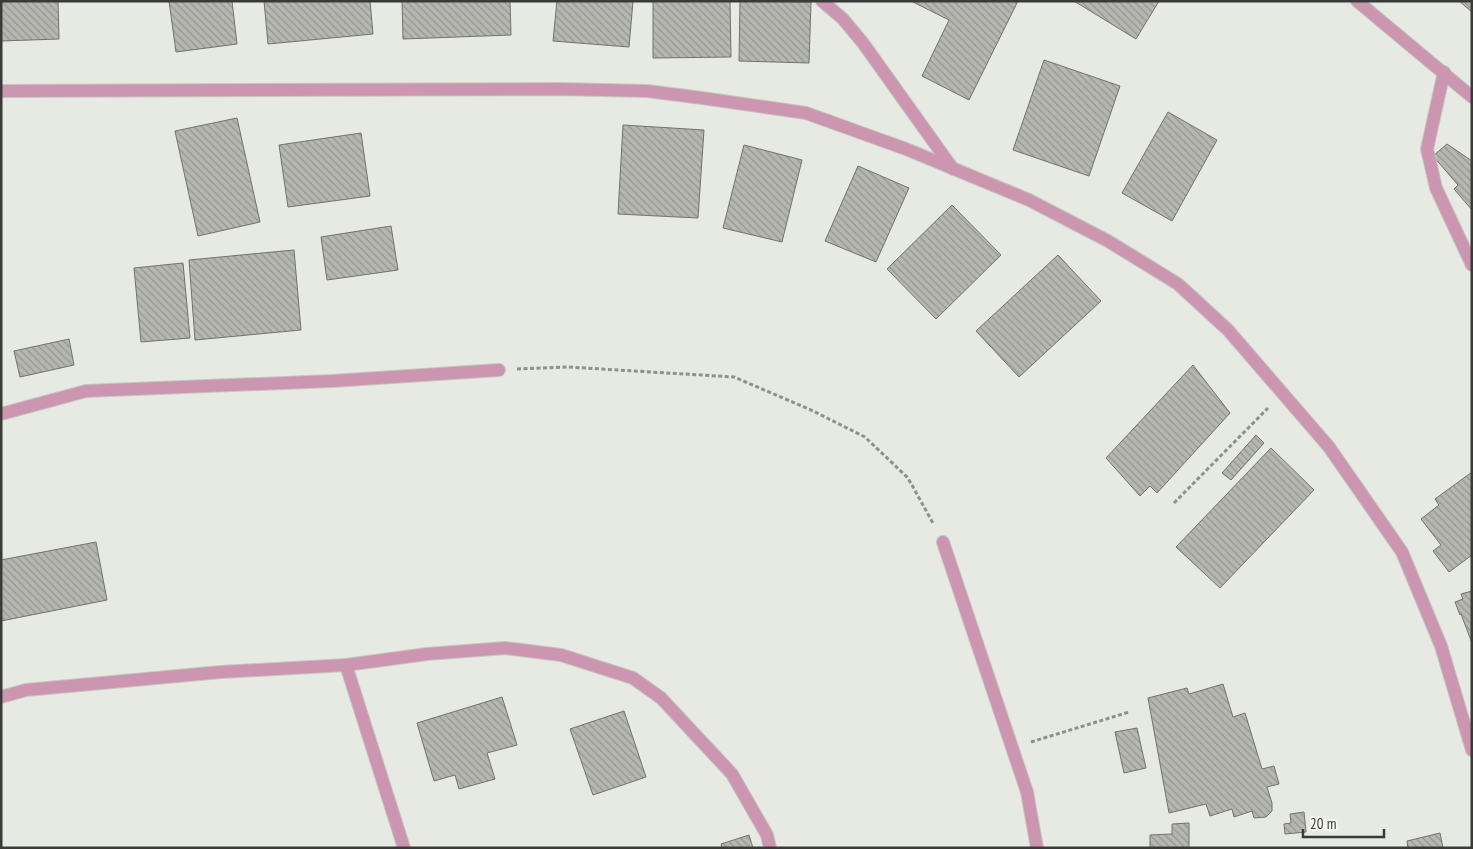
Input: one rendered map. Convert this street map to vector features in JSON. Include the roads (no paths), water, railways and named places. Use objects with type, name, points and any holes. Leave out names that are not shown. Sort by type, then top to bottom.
[{"type":"street","points":[[822,1],[843,19],[863,43],[953,169]]},
{"type":"street","points":[[1357,1],[1472,97]]},
{"type":"street","points":[[1444,72],[1428,148],[1436,188],[1472,265]]},
{"type":"street","points":[[1,91],[479,89],[647,91],[806,114],[906,149],[1029,200],[1108,241],[1178,284],[1228,330],[1329,447],[1402,552],[1441,646],[1472,750]]},
{"type":"street","points":[[1,414],[86,392],[332,381],[499,370]]},
{"type":"street","points":[[943,542],[1027,792],[1037,848]]},
{"type":"street","points":[[1,697],[26,690],[212,673],[346,665],[427,654],[505,648],[561,655],[633,678],[661,698],[732,774],[767,835],[770,848]]},
{"type":"street","points":[[346,665],[404,848]]}]
